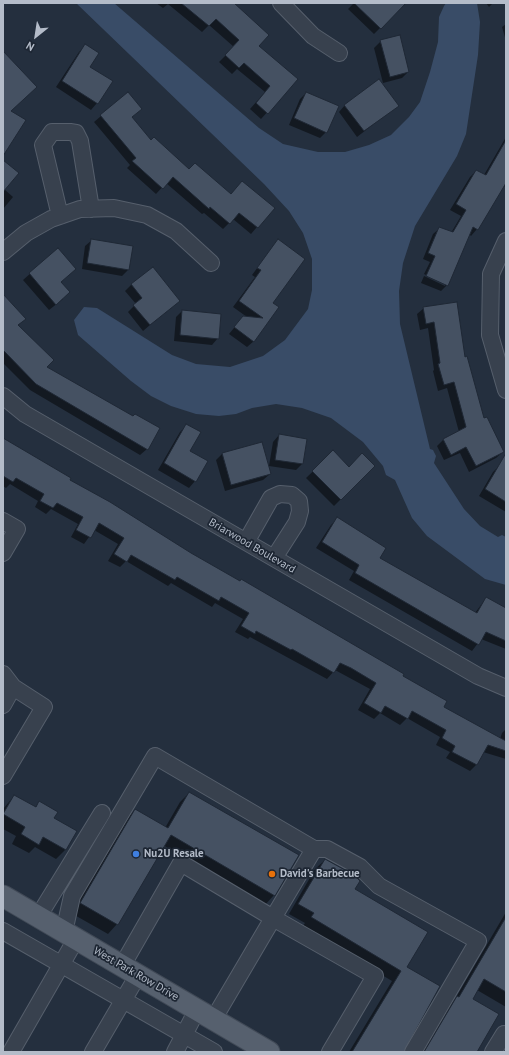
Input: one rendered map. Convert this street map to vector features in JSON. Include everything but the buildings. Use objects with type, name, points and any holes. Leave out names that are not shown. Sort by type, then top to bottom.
[{"type":"main road","name":"West Park Row Drive","points":[[3,896],[205,1015],[261,1050]]},
{"type":"street","points":[[281,3],[313,36],[340,52]]},
{"type":"street","points":[[60,216],[43,145],[52,132],[76,133],[80,141],[91,209]]},
{"type":"street","points":[[3,252],[26,233],[51,219],[80,209],[114,208],[147,215],[176,231],[211,263]]},
{"type":"street","points":[[506,240],[491,274],[490,336],[506,390]]},
{"type":"street","name":"Briarwood Boulevard","points":[[3,396],[25,414],[478,676],[506,688]]},
{"type":"street","points":[[246,542],[271,498],[286,493],[292,495],[299,501],[300,511],[297,522],[274,558]]},
{"type":"street","points":[[3,521],[17,529],[3,553]]},
{"type":"street","points":[[3,674],[14,686],[44,707],[3,776]]},
{"type":"street","points":[[3,705],[14,686]]},
{"type":"street","points":[[11,1052],[62,965],[70,935],[72,896],[155,756],[314,849],[327,849],[360,867],[379,886],[478,941],[413,1052]]},
{"type":"street","points":[[38,917],[102,813]]},
{"type":"street","points":[[175,1052],[184,1035],[205,1015],[273,918],[314,849]]},
{"type":"street","points":[[93,1052],[123,999],[130,971],[181,863],[273,918],[375,976],[330,1052]]},
{"type":"street","points":[[3,931],[214,1052]]},
{"type":"street","points":[[493,1052],[504,1034],[506,1036]]},
{"type":"water","points":[[76,3],[114,3],[259,128],[283,144],[318,152],[345,152],[369,145],[391,135],[409,117],[420,102],[430,72],[438,42],[439,17],[444,6],[446,3],[477,3],[480,22],[478,55],[466,134],[457,156],[415,226],[403,263],[399,291],[400,324],[430,449],[433,450],[436,456],[434,463],[464,509],[480,526],[498,537],[502,535],[506,537],[506,585],[485,579],[427,536],[412,518],[395,480],[386,475],[383,466],[363,442],[331,418],[302,408],[276,404],[252,408],[236,414],[219,416],[196,414],[171,406],[151,396],[131,381],[78,335],[74,320],[84,307],[97,308],[172,355],[196,364],[230,367],[263,356],[285,340],[308,309],[312,290],[312,259],[303,233],[289,211],[264,184]]},
{"type":"place","name":"Nu2U Resale","points":[[136,854]]},
{"type":"place","name":"David's Barbecue","points":[[272,874]]}]
